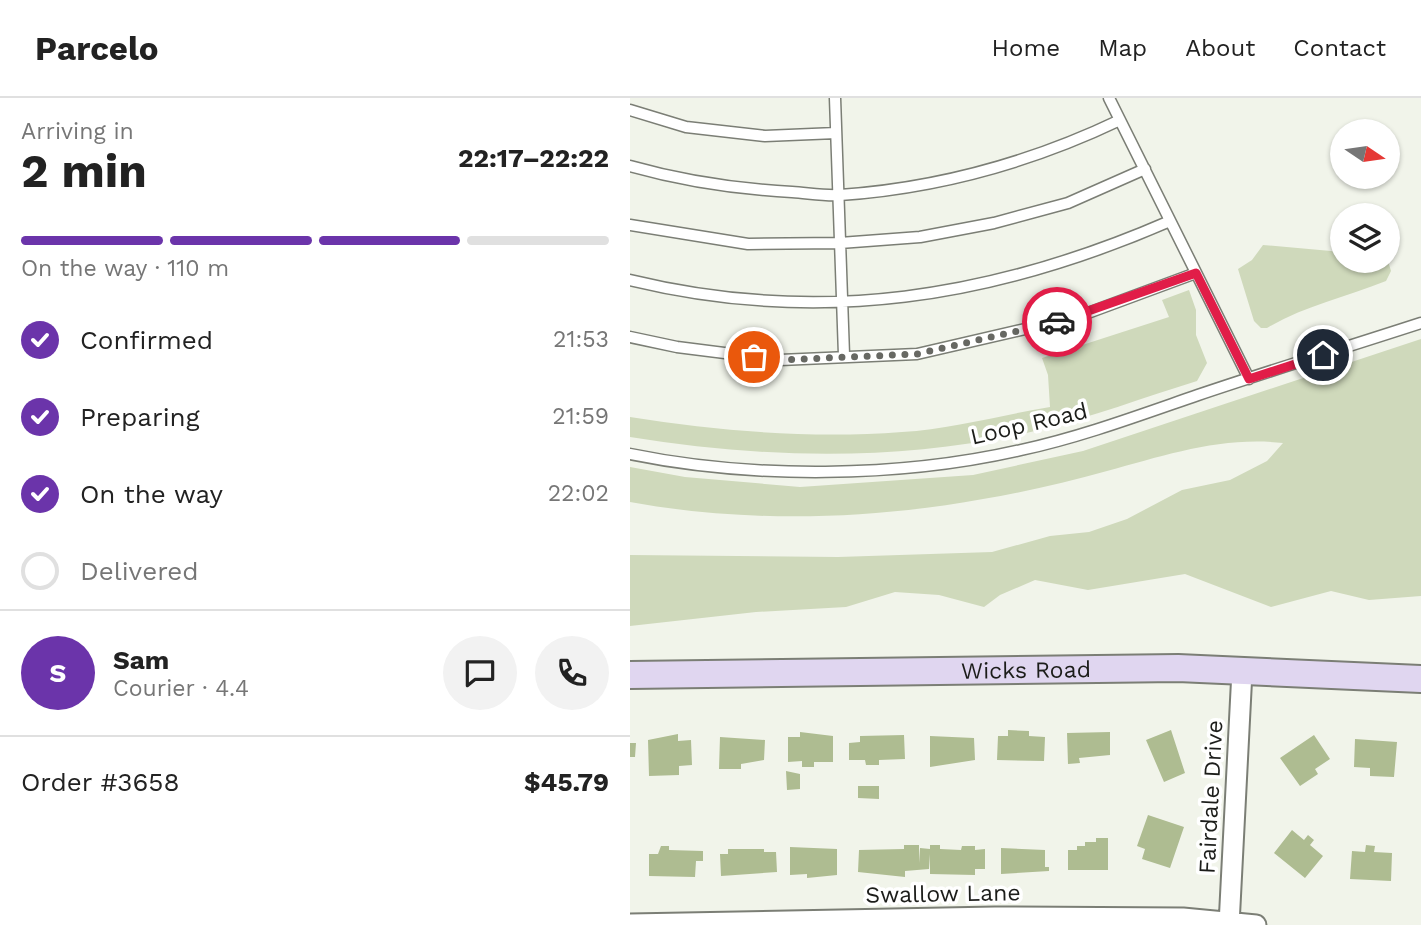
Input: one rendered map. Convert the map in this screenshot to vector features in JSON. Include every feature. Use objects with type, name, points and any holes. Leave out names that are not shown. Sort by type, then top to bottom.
[{"type":"main road","name":"Wicks Road","points":[[630,675],[1041,668],[1242,671],[1421,679]]},
{"type":"street","name":"Fairdale Drive","points":[[1229,923],[1242,671]]},
{"type":"street","name":"Swallow Lane","points":[[630,924],[1184,918],[1256,925]]},
{"type":"lane","points":[[835,98],[844,355]]},
{"type":"lane","points":[[1109,98],[1249,379]]},
{"type":"lane","points":[[630,110],[686,127],[765,136],[836,133]]},
{"type":"lane","points":[[630,166],[669,177],[751,190],[838,195],[974,176],[1066,146],[1120,120]]},
{"type":"lane","points":[[630,225],[747,244],[840,243],[920,237],[994,223],[1068,203],[1145,169]]},
{"type":"lane","points":[[630,280],[673,290],[761,303],[842,304],[955,290],[1044,268],[1107,248],[1170,221]]},
{"type":"lane","points":[[630,337],[677,347],[780,360],[844,355],[917,354],[1077,317],[1196,273]]},
{"type":"lane","name":"Loop Road","points":[[630,454],[742,469],[833,471],[922,465],[1020,450],[1099,429],[1421,323]]},
{"type":"green space","points":[[1263,245],[1330,251],[1330,273],[1390,273],[1386,281],[1310,308],[1267,328],[1261,328],[1254,321],[1238,269],[1252,260]]},
{"type":"green space","points":[[1189,290],[1196,310],[1196,335],[1207,363],[1197,381],[1059,425],[938,448],[835,454],[732,450],[630,437],[630,417],[766,432],[834,435],[939,428],[1050,407],[1048,375],[1042,358],[1169,317],[1162,300]]},
{"type":"green space","points":[[1421,339],[1421,596],[1369,600],[1331,591],[1271,607],[1185,574],[1088,590],[1035,580],[1000,595],[984,607],[939,595],[895,592],[846,607],[756,612],[630,626],[630,555],[838,557],[992,552],[1050,536],[1089,532],[1127,519],[1182,490],[1230,480],[1267,461],[1283,443],[1238,442],[1194,448],[1014,493],[940,506],[851,515],[762,516],[673,509],[630,502],[630,467],[685,477],[800,487],[973,475],[1083,451]]},
{"type":"building","points":[[1008,730],[1029,731],[1029,736],[1045,737],[1044,761],[997,760],[998,736],[1008,736]]},
{"type":"building","points":[[1171,730],[1185,773],[1164,782],[1146,740]]},
{"type":"building","points":[[800,732],[833,736],[833,762],[814,762],[814,767],[802,767],[802,761],[788,762],[788,737],[800,737]]},
{"type":"building","points":[[1110,732],[1110,755],[1079,758],[1080,763],[1068,764],[1067,733]]},
{"type":"building","points":[[678,734],[678,741],[691,740],[692,765],[679,766],[679,775],[649,776],[648,740]]},
{"type":"building","points":[[904,735],[905,759],[879,760],[879,765],[866,765],[865,760],[849,760],[849,743],[860,742],[860,736]]},
{"type":"building","points":[[1314,735],[1330,759],[1315,769],[1318,774],[1300,786],[1280,758]]},
{"type":"building","points":[[930,736],[974,738],[975,760],[930,767]]},
{"type":"building","points":[[720,737],[765,740],[764,760],[741,764],[741,769],[719,769]]},
{"type":"building","points":[[1355,739],[1397,742],[1394,777],[1370,776],[1370,768],[1354,767]]},
{"type":"building","points":[[630,743],[636,743],[635,757],[630,757]]},
{"type":"building","points":[[786,771],[800,774],[800,789],[787,790]]},
{"type":"building","points":[[858,786],[879,786],[879,799],[858,798]]},
{"type":"building","points":[[1148,815],[1184,827],[1170,868],[1142,859],[1145,849],[1137,846]]},
{"type":"building","points":[[1292,830],[1304,840],[1308,835],[1314,840],[1310,845],[1323,856],[1305,878],[1274,853]]},
{"type":"building","points":[[1096,838],[1108,838],[1108,870],[1068,870],[1068,850],[1077,850],[1077,846],[1085,846],[1085,842],[1096,842]]},
{"type":"building","points":[[904,845],[919,845],[919,863],[920,848],[930,849],[930,845],[940,845],[940,849],[961,850],[962,846],[975,846],[975,850],[985,849],[985,869],[975,869],[975,875],[930,874],[930,854],[929,869],[905,871],[905,877],[858,872],[859,850],[904,849]]},
{"type":"building","points":[[1366,845],[1375,846],[1374,852],[1392,853],[1391,881],[1350,879],[1352,851],[1365,852]]},
{"type":"building","points":[[661,846],[669,846],[669,850],[703,851],[703,861],[696,861],[695,877],[649,876],[649,854],[658,854]]},
{"type":"building","points":[[790,847],[837,849],[837,875],[807,878],[807,874],[790,875]]},
{"type":"building","points":[[1001,848],[1045,850],[1045,867],[1049,867],[1049,871],[1001,874]]},
{"type":"building","points":[[728,849],[764,849],[764,852],[776,852],[777,872],[721,876],[720,854],[728,854]]},
{"type":"way so far","points":[[754,357],[780,360],[844,355],[917,354],[1057,322]]},
{"type":"route","points":[[1057,322],[1196,273],[1249,379],[1323,355]]}]
